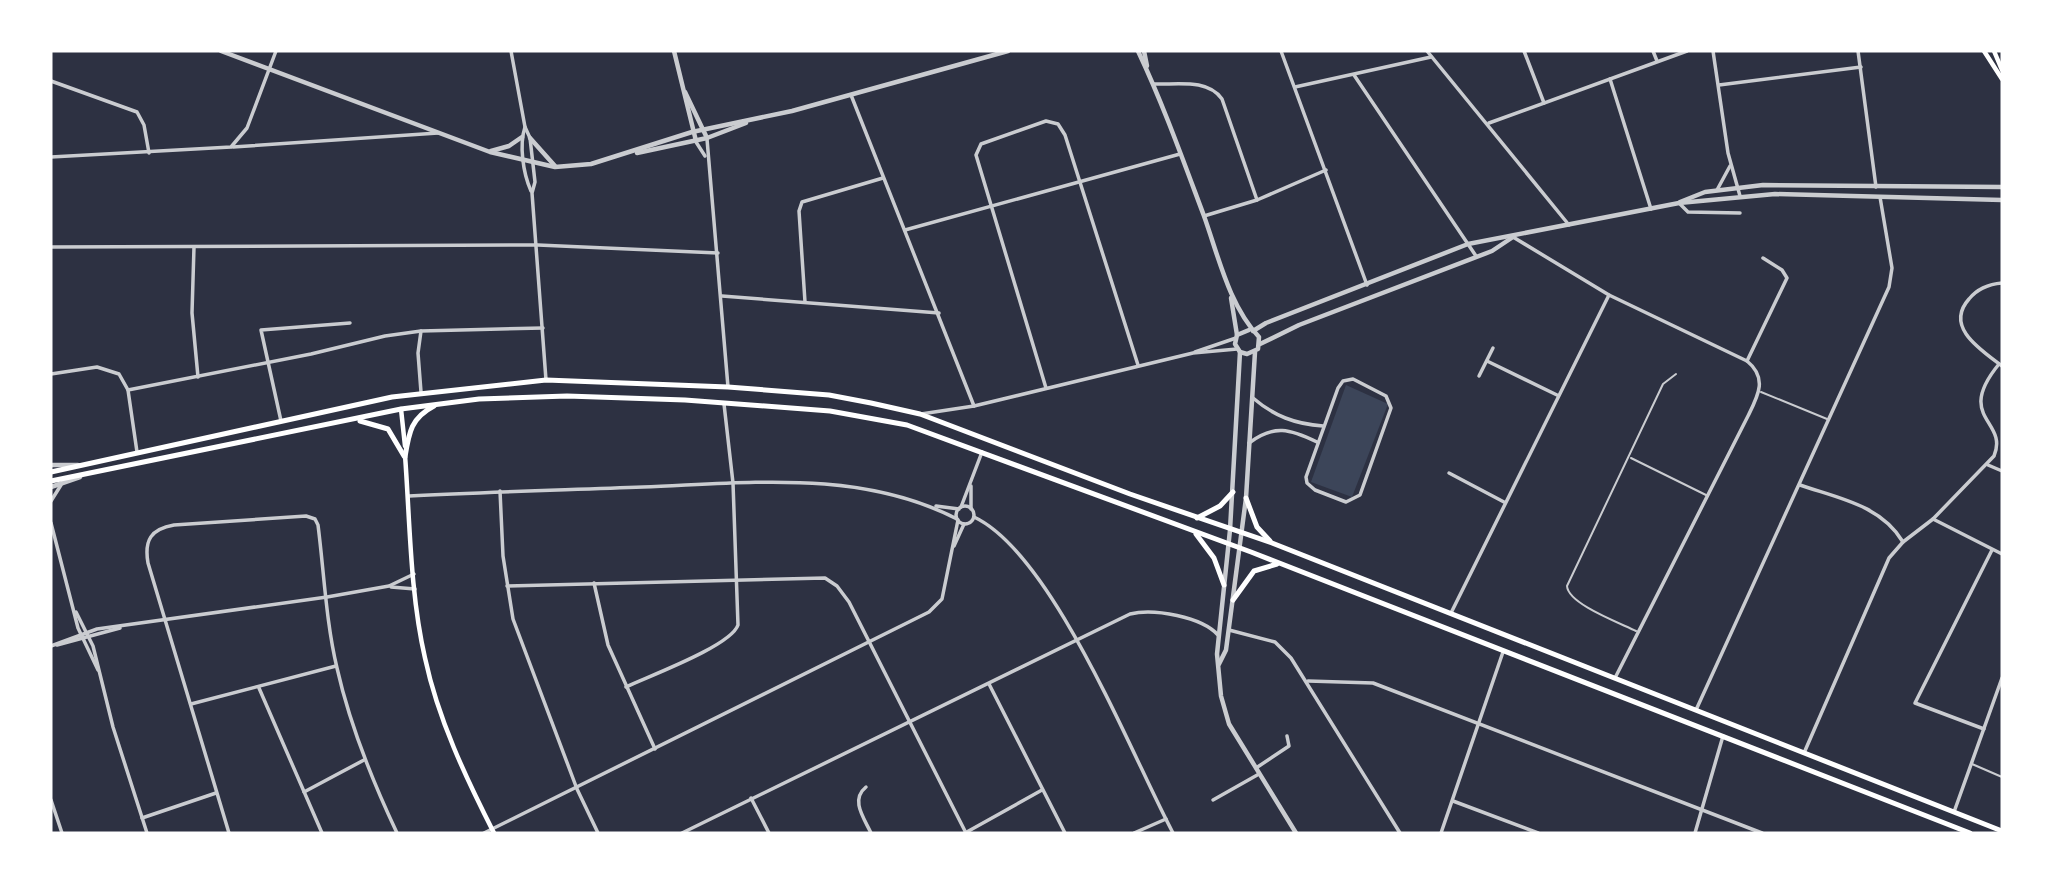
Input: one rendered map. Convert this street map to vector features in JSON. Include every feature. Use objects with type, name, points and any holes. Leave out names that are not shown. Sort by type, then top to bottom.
[{"type":"main road","points":[[1984,51],[2002,79]]},
{"type":"main road","points":[[1994,51],[2002,70]]},
{"type":"main road","points":[[51,472],[421,392],[546,380],[728,387],[830,395],[920,414],[1197,519],[1272,543],[2002,831]]},
{"type":"main road","points":[[51,481],[440,402],[567,396],[830,411],[888,421],[982,452],[1240,548],[1970,833]]},
{"type":"main road","points":[[392,397],[401,409],[405,426],[414,575],[423,648],[430,678],[460,761],[493,831]]},
{"type":"main road","points":[[405,457],[414,419],[440,402]]},
{"type":"main road","points":[[357,420],[388,429],[405,457]]},
{"type":"main road","points":[[1197,519],[1216,510],[1233,492]]},
{"type":"main road","points":[[1246,498],[1257,527],[1272,543]]},
{"type":"main road","points":[[1194,532],[1210,552],[1224,585]]},
{"type":"main road","points":[[1233,600],[1254,571],[1279,564]]},
{"type":"street","points":[[221,51],[490,152],[555,167],[591,164],[703,129],[750,121],[1007,51]]},
{"type":"street","points":[[231,147],[247,128],[276,51]]},
{"type":"street","points":[[511,51],[534,164],[532,192]]},
{"type":"street","points":[[674,51],[692,132],[706,157]]},
{"type":"street","points":[[984,51],[986,57]]},
{"type":"street","points":[[1138,51],[1204,216],[1229,291],[1239,351],[1233,492],[1218,636],[1221,696],[1225,714],[1296,833]]},
{"type":"street","points":[[1144,51],[1150,77]]},
{"type":"street","points":[[1280,51],[1367,285]]},
{"type":"street","points":[[1427,51],[1489,123],[1569,225]]},
{"type":"street","points":[[1524,51],[1544,103]]},
{"type":"street","points":[[1653,51],[1657,61]]},
{"type":"street","points":[[1489,123],[1687,51]]},
{"type":"street","points":[[1713,51],[1731,166],[1740,196]]},
{"type":"street","points":[[1858,51],[1876,187]]},
{"type":"street","points":[[1295,87],[1432,57]]},
{"type":"street","points":[[1719,85],[1861,67]]},
{"type":"street","points":[[1354,75],[1476,256]]},
{"type":"street","points":[[1610,79],[1651,209]]},
{"type":"street","points":[[51,81],[137,112],[144,125],[149,153]]},
{"type":"street","points":[[1153,85],[1203,85],[1217,92],[1257,200]]},
{"type":"street","points":[[685,91],[707,138],[706,157],[718,253],[728,387]]},
{"type":"street","points":[[851,95],[974,406]]},
{"type":"street","points":[[632,153],[696,141],[750,121]]},
{"type":"street","points":[[1046,388],[976,159],[977,148],[1033,124],[1046,121],[1058,124],[1080,181],[1138,365]]},
{"type":"street","points":[[525,127],[522,137],[524,162],[532,192],[538,245],[546,380]]},
{"type":"street","points":[[51,158],[440,133]]},
{"type":"street","points":[[490,152],[509,146],[522,137]]},
{"type":"street","points":[[530,138],[555,167]]},
{"type":"street","points":[[905,230],[1180,153]]},
{"type":"street","points":[[1717,190],[1731,166]]},
{"type":"street","points":[[1204,216],[1257,200],[1326,169]]},
{"type":"street","points":[[805,302],[799,211],[802,202],[883,178]]},
{"type":"street","points":[[1679,203],[1696,194],[1738,187],[2002,187]]},
{"type":"street","points":[[920,414],[974,406],[1193,353],[1468,243],[1513,237],[1679,203],[1740,196],[1808,193],[2002,200]]},
{"type":"street","points":[[1696,710],[1892,278],[1880,197]]},
{"type":"street","points":[[1679,203],[1688,212],[1740,213]]},
{"type":"street","points":[[1219,664],[1225,655],[1242,534],[1255,352],[1259,344],[1299,325],[1476,256],[1513,237]]},
{"type":"street","points":[[1513,237],[1609,295],[1747,361],[1760,379],[1760,392],[1615,678]]},
{"type":"street","points":[[51,247],[538,245],[718,253]]},
{"type":"street","points":[[194,246],[192,313],[198,377]]},
{"type":"street","points":[[1747,361],[1787,278],[1782,270],[1763,257]]},
{"type":"street","points":[[1804,752],[1889,558],[1988,464],[1997,449],[1997,442],[1984,417],[1980,397],[1986,380],[2001,365],[1965,334],[1959,320],[1963,306],[1975,292],[1989,284],[2002,283]]},
{"type":"street","points":[[1229,291],[1259,344]]},
{"type":"street","points":[[1451,615],[1504,502],[1609,295]]},
{"type":"street","points":[[722,296],[939,313]]},
{"type":"street","points":[[281,421],[261,333],[264,328],[350,323]]},
{"type":"street","points":[[128,390],[384,336],[421,331],[543,328]]},
{"type":"street","points":[[421,331],[418,353],[421,392]]},
{"type":"street","points":[[1479,376],[1493,348]]},
{"type":"street","points":[[1193,353],[1255,352]]},
{"type":"street","points":[[1487,361],[1558,395]]},
{"type":"street","points":[[51,374],[97,367],[119,374],[128,390],[137,452]]},
{"type":"street","points":[[1347,379],[1363,384],[1392,403],[1360,495],[1351,502],[1331,498],[1307,483],[1317,442],[1338,388],[1347,379]]},
{"type":"street","points":[[1252,397],[1277,416],[1297,423],[1323,426]]},
{"type":"street","points":[[626,687],[732,635],[739,619],[733,483],[723,403]]},
{"type":"street","points":[[1248,444],[1264,432],[1285,429],[1317,442]]},
{"type":"street","points":[[484,833],[493,831],[869,644],[940,603],[960,508],[982,452]]},
{"type":"street","points":[[51,463],[82,465]]},
{"type":"street","points":[[1988,464],[2002,471]]},
{"type":"street","points":[[1449,473],[1504,502]]},
{"type":"street","points":[[51,487],[87,474]]},
{"type":"street","points":[[409,496],[733,483],[826,484],[883,492],[930,505],[971,509]]},
{"type":"street","points":[[971,484],[971,509],[974,517],[996,531],[1030,567],[1076,640],[1173,833]]},
{"type":"street","points":[[51,501],[61,485]]},
{"type":"street","points":[[1800,485],[1878,513],[1891,524],[1903,542]]},
{"type":"street","points":[[500,491],[507,586],[520,641],[598,833]]},
{"type":"street","points":[[930,505],[964,524]]},
{"type":"street","points":[[229,833],[148,563],[146,548],[153,532],[174,525],[297,516],[312,518],[318,525],[336,666],[364,760],[397,833]]},
{"type":"street","points":[[953,547],[964,524],[974,517]]},
{"type":"street","points":[[1933,519],[2002,554]]},
{"type":"street","points":[[51,523],[80,633],[99,672]]},
{"type":"street","points":[[1984,729],[1915,703],[1992,550]]},
{"type":"street","points":[[51,646],[88,631],[327,597],[389,586],[414,575]]},
{"type":"street","points":[[507,586],[736,578],[825,578],[842,591],[965,833],[1042,790]]},
{"type":"street","points":[[594,583],[603,631],[655,749]]},
{"type":"street","points":[[389,586],[416,589]]},
{"type":"street","points":[[76,612],[91,638],[147,833]]},
{"type":"street","points":[[682,833],[1076,640],[1140,612],[1206,625],[1220,621]]},
{"type":"street","points":[[66,639],[77,623]]},
{"type":"street","points":[[1206,625],[1218,636]]},
{"type":"street","points":[[51,646],[91,638],[124,626]]},
{"type":"street","points":[[1229,631],[1279,645],[1308,681],[1400,833]]},
{"type":"street","points":[[1441,833],[1503,652]]},
{"type":"street","points":[[191,704],[336,666]]},
{"type":"street","points":[[1954,812],[2002,678]]},
{"type":"street","points":[[1308,681],[1373,683],[1762,833]]},
{"type":"street","points":[[989,684],[1065,833]]},
{"type":"street","points":[[259,688],[322,833]]},
{"type":"street","points":[[1213,800],[1258,771],[1289,746],[1287,736]]},
{"type":"street","points":[[1695,833],[1723,736]]},
{"type":"street","points":[[303,792],[364,760]]},
{"type":"street","points":[[866,787],[859,794],[857,801],[871,833]]},
{"type":"street","points":[[142,818],[216,793]]},
{"type":"street","points":[[751,798],[769,833]]},
{"type":"street","points":[[51,800],[62,833]]},
{"type":"street","points":[[1453,801],[1538,833]]},
{"type":"street","points":[[1134,833],[1166,819]]},
{"type":"lane","points":[[1637,632],[1581,604],[1569,594],[1567,586],[1664,384],[1676,374]]},
{"type":"lane","points":[[1760,392],[1829,420]]},
{"type":"lane","points":[[1630,457],[1708,496]]},
{"type":"lane","points":[[1972,764],[2002,777]]},
{"type":"shaded area","points":[[1346,385],[1388,404],[1352,497],[1311,482]]}]
